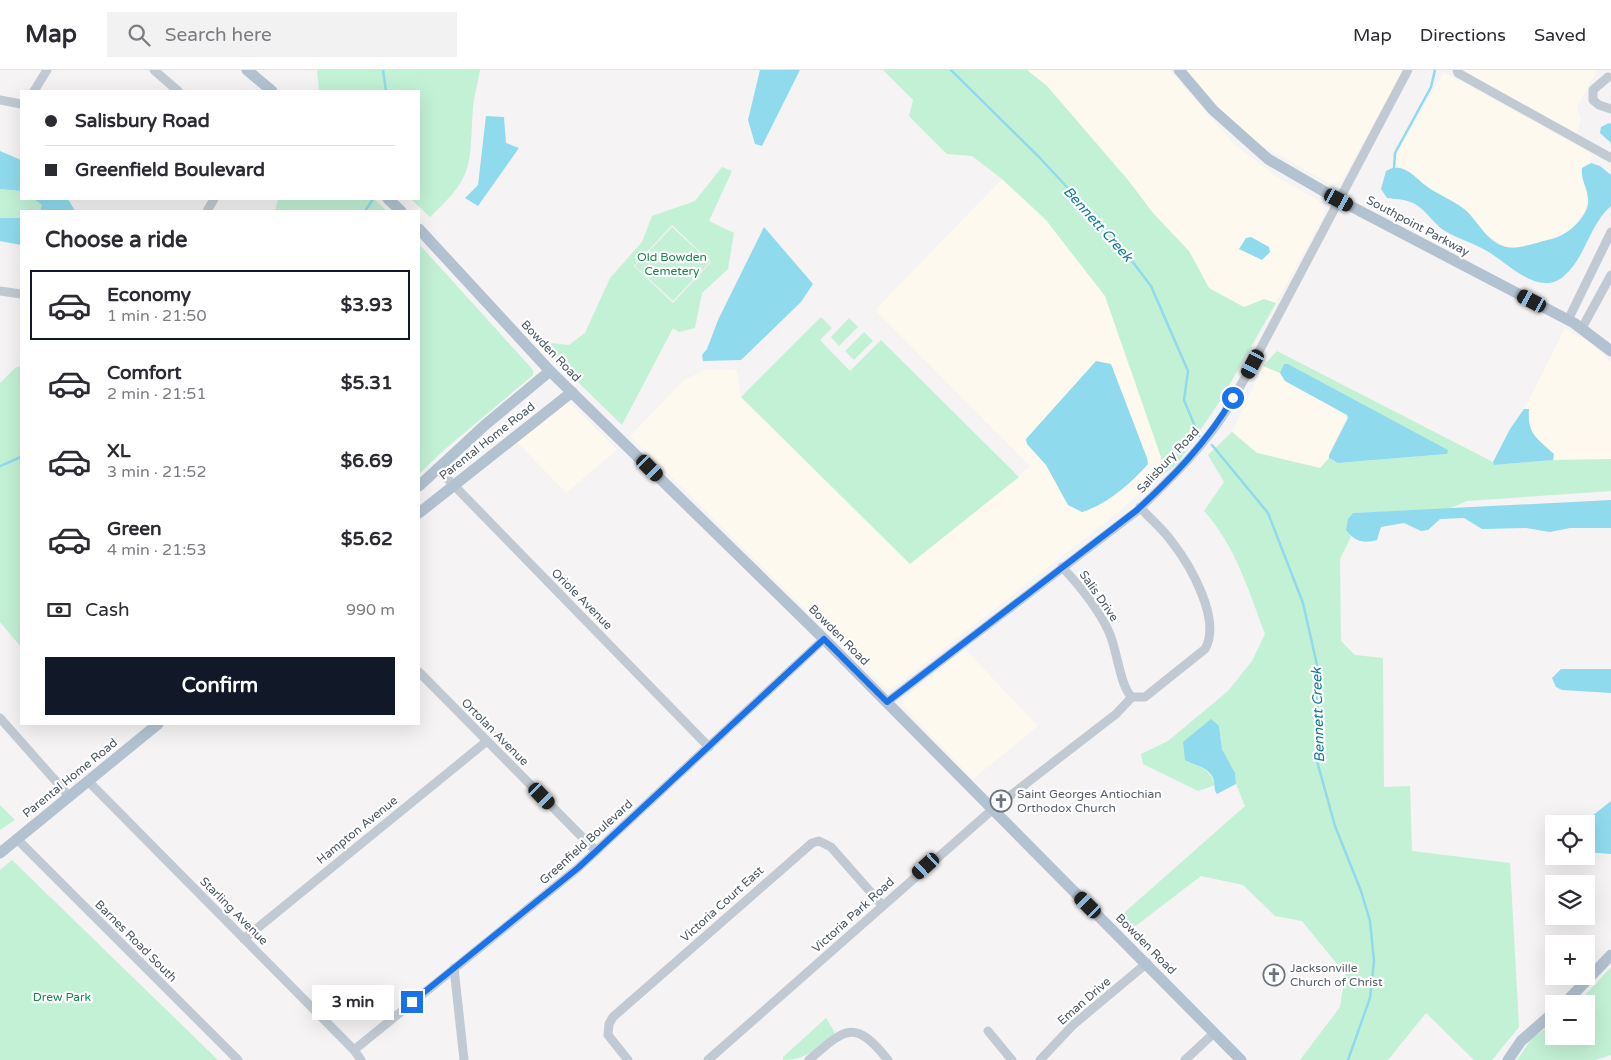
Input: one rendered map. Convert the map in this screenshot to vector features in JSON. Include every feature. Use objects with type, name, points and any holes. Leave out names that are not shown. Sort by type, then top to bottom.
[{"type":"main road","points":[[247,70],[271,90]]},
{"type":"main road","name":"Southpoint Parkway","points":[[1179,70],[1213,110],[1268,160],[1339,200],[1568,320],[1611,350]]},
{"type":"main road","points":[[389,200],[400,210]]},
{"type":"main road","name":"Bowden Road","points":[[420,230],[550,371],[824,639],[1241,1060]]},
{"type":"main road","name":"Parental Home Road","points":[[420,485],[437,468],[550,371]]},
{"type":"main road","name":"Parental Home Road","points":[[420,512],[572,392]]},
{"type":"main road","name":"Parental Home Road","points":[[0,853],[157,725]]},
{"type":"main road","points":[[1573,995],[1611,955]]},
{"type":"main road","points":[[1508,1060],[1528,1034],[1545,1020]]},
{"type":"street","points":[[35,90],[47,70]]},
{"type":"street","points":[[154,70],[177,90]]},
{"type":"street","name":"Salisbury Road","points":[[887,702],[1140,507],[1182,467],[1216,426],[1263,345],[1408,70]]},
{"type":"street","points":[[1457,70],[1458,73],[1611,158]]},
{"type":"street","points":[[1608,77],[1593,90],[1593,100],[1598,105],[1611,109]]},
{"type":"street","points":[[0,100],[20,104]]},
{"type":"street","points":[[1568,320],[1611,232]]},
{"type":"street","points":[[1582,328],[1611,275]]},
{"type":"street","points":[[0,291],[20,294]]},
{"type":"street","name":"Oriole Avenue","points":[[437,468],[709,747]]},
{"type":"street","name":"Victoria Park Road","points":[[708,1060],[992,809],[1116,714],[1132,698],[1145,698],[1205,649],[1211,630],[1200,588],[1173,542],[1140,507]]},
{"type":"street","name":"Salis Drive","points":[[1062,567],[1080,586],[1105,625],[1119,659],[1124,686],[1132,698]]},
{"type":"street","name":"Greenfield Boulevard","points":[[354,1050],[596,851],[824,639]]},
{"type":"street","name":"Ortolan Avenue","points":[[420,673],[596,851]]},
{"type":"street","points":[[0,718],[69,796]]},
{"type":"street","name":"Hampton Avenue","points":[[244,939],[487,740]]},
{"type":"street","name":"Starling Avenue","points":[[88,781],[362,1060]]},
{"type":"street","name":"Barnes Road South","points":[[17,839],[236,1059]]},
{"type":"street","name":"Victoria Court East","points":[[628,1060],[608,1036],[608,1024],[613,1017],[812,843],[819,841],[831,847],[882,905]]},
{"type":"street","name":"Eman Drive","points":[[1040,1060],[1073,1025],[1147,964]]},
{"type":"street","points":[[454,968],[464,1060]]},
{"type":"street","points":[[988,1030],[1012,1060]]},
{"type":"street","points":[[809,1060],[839,1035],[852,1032],[866,1035],[888,1060]]},
{"type":"street","points":[[1185,1060],[1214,1033]]},
{"type":"shaded area","points":[[1027,70],[1169,70],[1234,144],[1278,178],[1318,200],[1324,210],[1323,217],[1276,303],[1264,299],[1244,308],[1209,288],[1189,251],[1153,213],[1128,180],[1047,86]]},
{"type":"shaded area","points":[[1187,70],[1403,70],[1344,177],[1340,182],[1330,184],[1248,137],[1217,107]]},
{"type":"shaded area","points":[[1463,70],[1597,70],[1577,107],[1581,119],[1577,134]]},
{"type":"shaded area","points":[[1444,72],[1592,154],[1591,163],[1584,165],[1582,178],[1587,190],[1586,209],[1569,231],[1557,238],[1515,248],[1504,246],[1485,234],[1464,208],[1426,186],[1412,174],[1398,168],[1395,160],[1398,151]]},
{"type":"shaded area","points":[[1002,179],[1046,220],[1105,296],[1162,460],[1150,485],[1105,523],[893,688],[886,689],[630,436],[684,380],[707,369],[737,370],[741,397],[910,564],[1030,466],[875,310]]},
{"type":"shaded area","points":[[1565,328],[1593,345],[1611,362],[1611,459],[1553,460],[1554,454],[1532,434],[1528,423],[1529,410],[1524,409]]},
{"type":"shaded area","points":[[1263,366],[1280,373],[1285,381],[1347,415],[1329,458],[1321,468],[1257,453],[1232,432]]},
{"type":"shaded area","points":[[567,403],[572,405],[617,450],[566,493],[516,441]]},
{"type":"shaded area","points":[[965,649],[1038,726],[973,779],[902,705],[903,699]]},
{"type":"green space","points":[[317,70],[480,70],[474,103],[470,156],[463,179],[456,190],[430,217],[412,200],[420,200],[420,90],[319,90]]},
{"type":"green space","points":[[883,70],[1027,70],[1047,86],[1128,180],[1153,213],[1189,251],[1209,288],[1244,307],[1264,299],[1276,303],[1222,398],[1178,463],[1150,485],[1162,460],[1105,296],[1046,220],[1002,179],[972,156],[947,154],[909,116],[913,100]]},
{"type":"green space","points":[[722,167],[732,171],[709,221],[734,233],[728,269],[702,293],[695,328],[679,332],[673,328],[622,425],[546,351],[552,343],[569,345],[585,333],[610,278],[642,242],[652,216],[695,201]],"holes":[[[672,225],[711,262],[673,303],[634,266]]]},
{"type":"green space","points":[[0,189],[20,191],[20,200],[35,200],[42,205],[40,210],[20,210],[20,218],[0,218]]},
{"type":"green space","points":[[278,200],[375,200],[386,210],[275,210]]},
{"type":"green space","name":"Old Bowden Cemetery","points":[[672,227],[710,262],[673,301],[635,266]]},
{"type":"green space","points":[[420,245],[533,370],[533,375],[444,450],[420,473]]},
{"type":"green space","points":[[821,317],[832,328],[820,340],[850,371],[881,340],[1019,477],[910,564],[741,397]]},
{"type":"green space","points":[[849,318],[858,327],[839,346],[831,337]]},
{"type":"green space","points":[[864,332],[873,341],[854,360],[845,351]]},
{"type":"green space","points":[[1277,351],[1493,462],[1494,465],[1553,460],[1611,459],[1611,491],[1467,501],[1448,509],[1353,513],[1346,529],[1351,537],[1340,559],[1341,641],[1355,655],[1383,658],[1384,787],[1410,786],[1412,851],[1510,863],[1519,1027],[1492,1060],[1474,1060],[1426,1013],[1388,1060],[1300,1060],[1340,1007],[1345,974],[1302,921],[1275,916],[1243,885],[1201,876],[1129,931],[1117,919],[1245,806],[1236,784],[1235,773],[1222,749],[1219,726],[1187,762],[1205,769],[1215,785],[1198,791],[1143,764],[1141,754],[1168,741],[1228,691],[1252,661],[1265,634],[1233,554],[1215,524],[1204,511],[1224,482],[1208,455],[1232,432],[1257,453],[1320,468],[1329,458],[1339,463],[1447,454],[1447,450],[1288,364],[1284,365],[1280,373],[1263,366]]},
{"type":"green space","points":[[20,366],[20,646],[0,622],[0,383],[15,368]]},
{"type":"green space","points":[[0,805],[15,820],[0,830]]},
{"type":"green space","name":"Drew Park","points":[[12,860],[218,1060],[0,1060],[0,870]]},
{"type":"green space","points":[[1611,967],[1611,1055],[1595,1060],[1517,1060],[1532,1038],[1545,1029],[1545,1045],[1595,1045],[1595,995],[1585,995]]},
{"type":"green space","points":[[826,1018],[835,1033],[805,1055],[783,1060],[783,1057]]},
{"type":"water","points":[[760,70],[800,70],[762,146],[755,144],[748,120]]},
{"type":"water","points":[[486,116],[504,117],[506,143],[519,148],[478,206],[465,198],[478,185]]},
{"type":"water","points":[[1609,123],[1611,124],[1611,143],[1600,133],[1601,127]]},
{"type":"water","points":[[0,151],[20,160],[20,191],[0,189]]},
{"type":"water","points":[[1591,163],[1600,166],[1611,175],[1611,206],[1597,222],[1578,260],[1564,276],[1554,282],[1534,281],[1524,276],[1487,251],[1445,231],[1415,204],[1405,200],[1387,198],[1381,189],[1386,171],[1391,168],[1404,169],[1464,209],[1487,236],[1506,247],[1516,248],[1559,236],[1576,225],[1584,214],[1588,203],[1582,168]]},
{"type":"water","points":[[35,200],[69,200],[74,210],[40,210],[42,205]]},
{"type":"water","points":[[0,218],[20,218],[20,245],[0,241]]},
{"type":"water","points":[[764,227],[813,284],[801,302],[741,360],[703,361],[702,355],[707,349],[718,320]]},
{"type":"water","points":[[1251,237],[1269,247],[1270,252],[1262,260],[1239,249],[1246,238]]},
{"type":"water","points":[[1096,361],[1111,364],[1148,464],[1134,479],[1110,499],[1082,512],[1068,505],[1046,465],[1027,444],[1026,439]]},
{"type":"water","points":[[1284,364],[1288,364],[1448,450],[1447,454],[1338,463],[1329,458],[1329,455],[1348,418],[1347,415],[1285,381],[1280,373]]},
{"type":"water","points":[[1524,409],[1529,409],[1530,424],[1534,435],[1554,454],[1553,460],[1494,465],[1493,462],[1510,429]]},
{"type":"water","points":[[1611,500],[1611,528],[1570,528],[1550,532],[1526,528],[1482,529],[1464,518],[1440,519],[1428,530],[1421,531],[1404,523],[1381,527],[1377,540],[1367,542],[1359,541],[1352,537],[1346,530],[1348,519],[1353,513]]},
{"type":"water","points":[[1561,669],[1611,669],[1611,693],[1562,690],[1556,687],[1552,678]]},
{"type":"water","points":[[1211,719],[1219,726],[1222,749],[1235,773],[1236,784],[1217,794],[1213,778],[1209,773],[1203,768],[1185,760],[1183,742]]},
{"type":"water","points":[[1611,801],[1611,854],[1595,853],[1595,815],[1593,815]]},
{"type":"waterway","points":[[383,70],[386,90]]},
{"type":"waterway","name":"Bennett Creek","points":[[951,70],[1039,157],[1116,240],[1151,286],[1188,371],[1184,400],[1199,436]]},
{"type":"waterway","points":[[1394,168],[1395,153],[1431,87],[1435,70]]},
{"type":"waterway","points":[[366,210],[372,200]]},
{"type":"waterway","name":"Bennett Creek","points":[[1212,445],[1268,513],[1303,603],[1317,665],[1317,761],[1335,826],[1361,891],[1370,921],[1374,961],[1370,998],[1348,1060]]},
{"type":"waterway","points":[[0,466],[20,457]]},
{"type":"place","name":"Saint Georges Antiochian Orthodox Church","points":[[1001,801]]},
{"type":"place","name":"Jacksonville Church of Christ","points":[[1274,975]]},
{"type":"route","points":[[412,1002],[578,868],[824,639],[887,702],[1137,510],[1160,490],[1216,426],[1233,398]]}]
